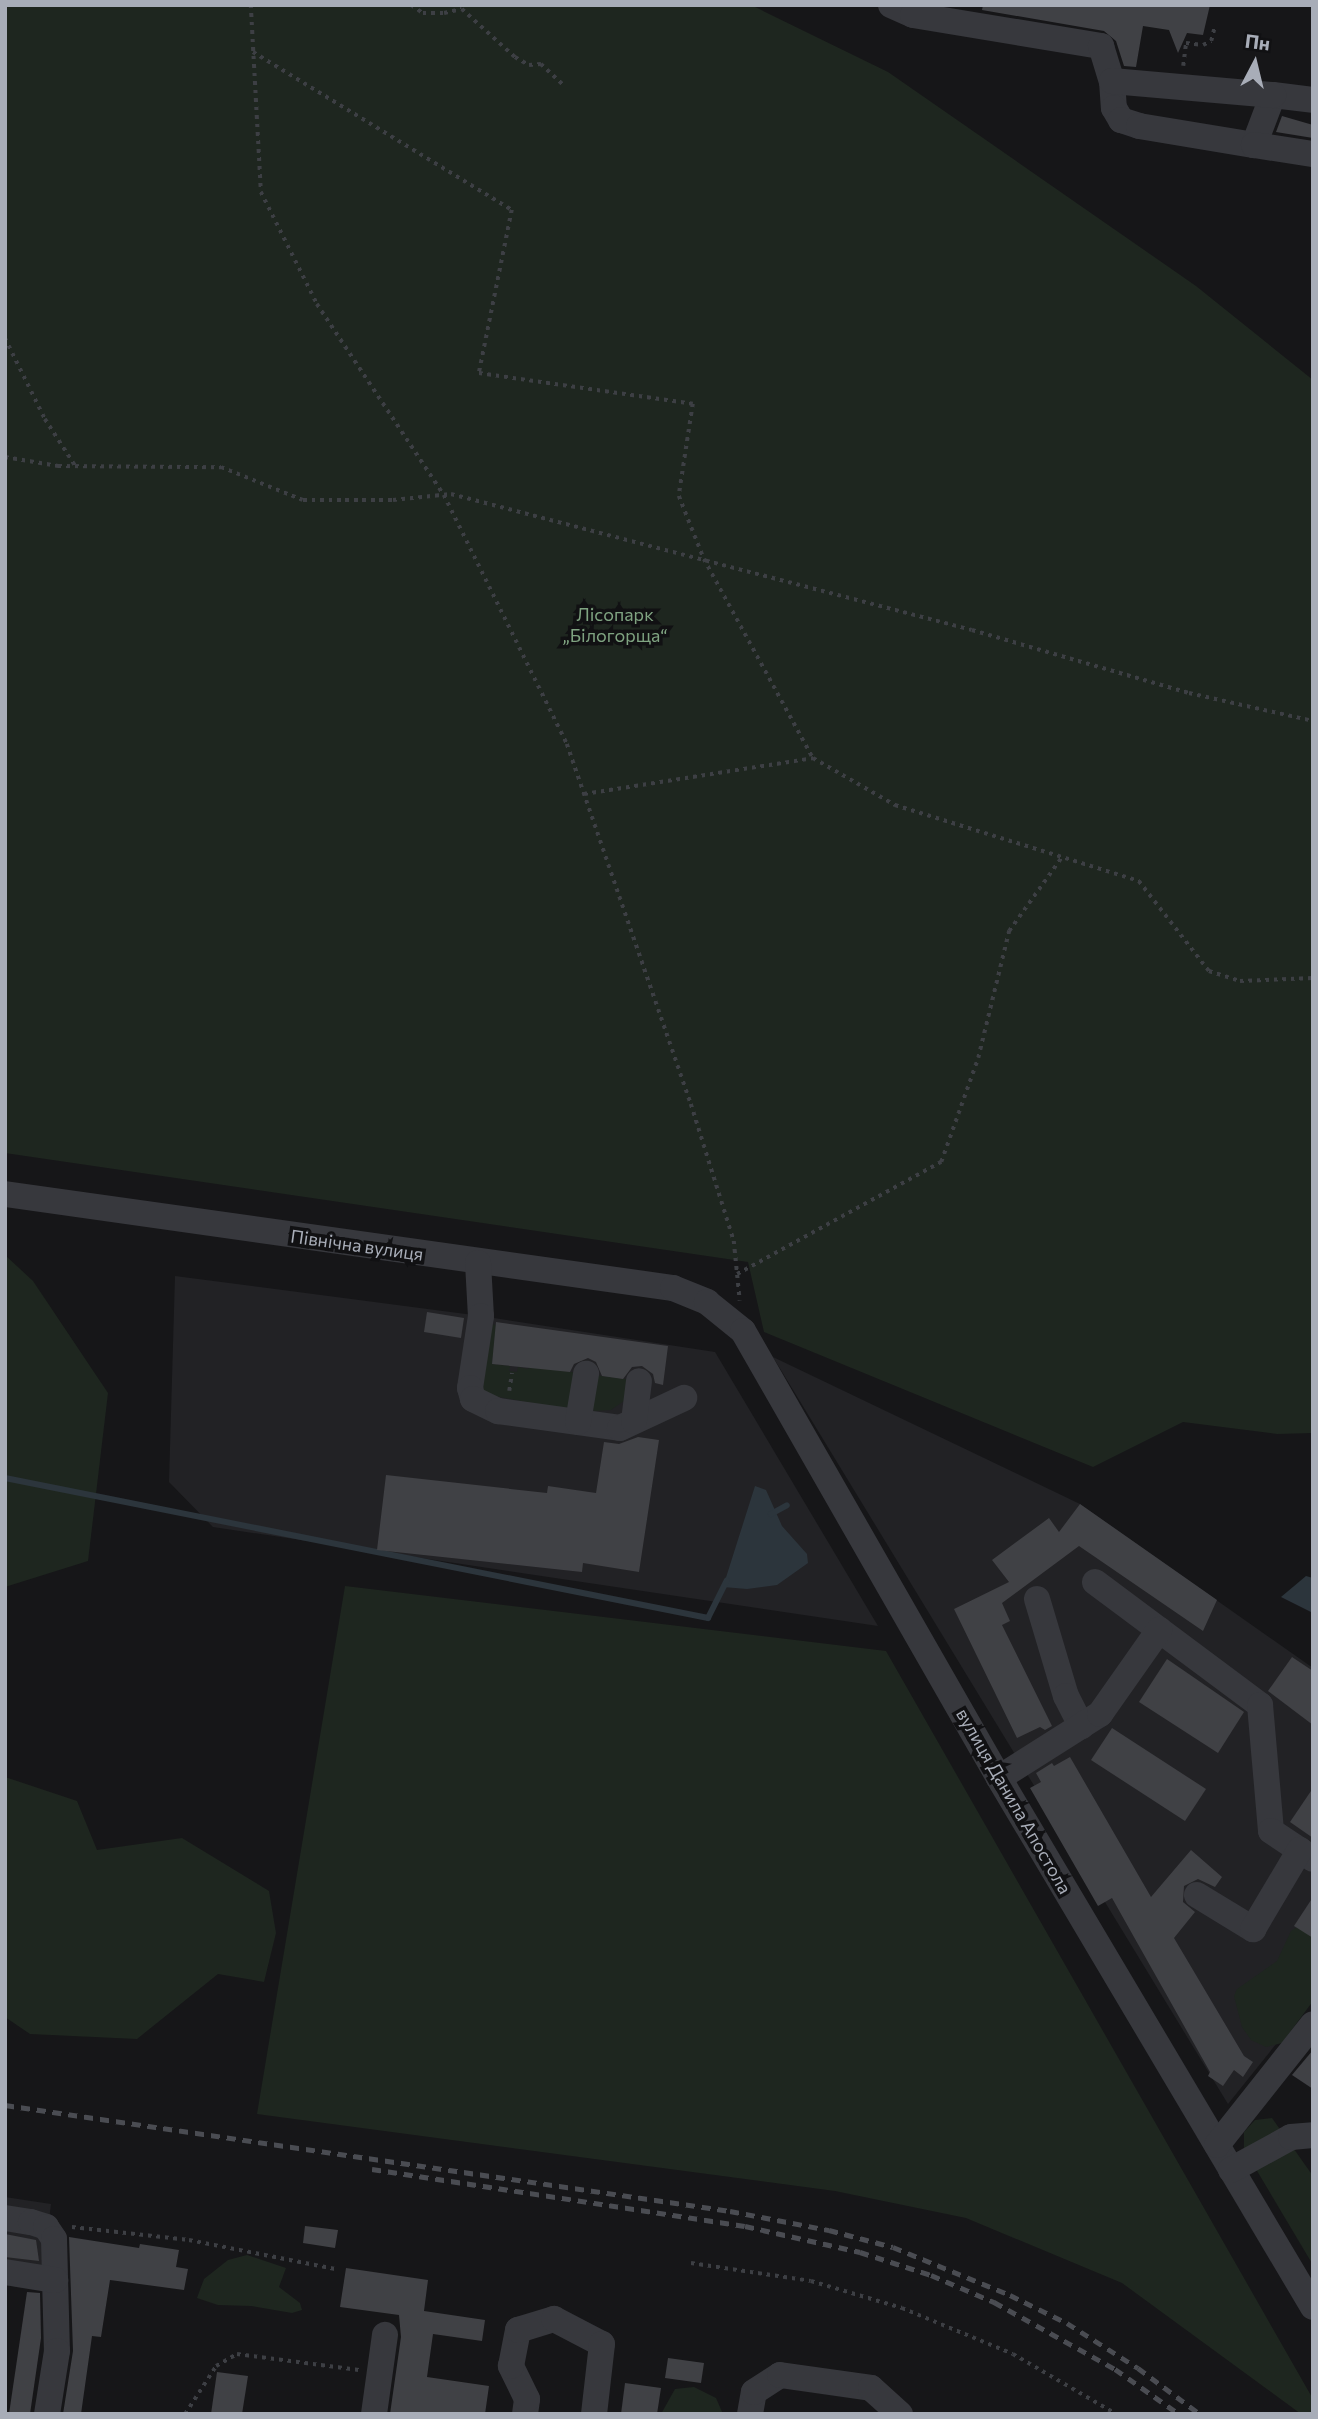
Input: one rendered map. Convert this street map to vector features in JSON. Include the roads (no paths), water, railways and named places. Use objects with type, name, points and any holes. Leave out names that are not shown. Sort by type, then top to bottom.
[{"type":"street","points":[[891,5],[913,15],[1101,46],[1112,81],[1114,108],[1121,120],[1139,126],[1313,154]]},
{"type":"street","points":[[1112,81],[1180,85],[1313,100]]},
{"type":"street","points":[[1254,145],[1273,95]]},
{"type":"street","name":"Північна вулиця","points":[[5,1194],[478,1263],[673,1288],[707,1302]]},
{"type":"street","points":[[478,1263],[481,1316],[470,1388],[474,1399],[498,1411],[620,1427],[684,1398]]},
{"type":"street","name":"вулиця Данила Апостола","points":[[707,1302],[743,1331],[999,1778],[1313,2308]]},
{"type":"street","points":[[578,1422],[586,1374]]},
{"type":"street","points":[[634,1422],[639,1381]]},
{"type":"street","points":[[1095,1583],[1261,1705],[1271,1831],[1306,1854],[1253,1929],[1197,1895]]},
{"type":"street","points":[[1037,1599],[1066,1696],[1081,1726]]},
{"type":"street","points":[[999,1778],[1100,1714],[1159,1630]]},
{"type":"street","points":[[1217,2145],[1313,2024]]},
{"type":"street","points":[[1231,2170],[1291,2137],[1313,2135]]},
{"type":"street","points":[[5,2218],[46,2227],[54,2239],[57,2351],[47,2414]]},
{"type":"street","points":[[5,2272],[55,2280]]},
{"type":"street","points":[[525,2414],[527,2399],[511,2366],[518,2330],[554,2319],[602,2344],[594,2414]]},
{"type":"street","points":[[374,2414],[385,2335]]},
{"type":"street","points":[[750,2414],[754,2392],[780,2375],[871,2388],[900,2414]]},
{"type":"waterway","points":[[5,1478],[708,1618],[727,1580]]},
{"type":"waterway","points":[[771,1514],[787,1505]]},
{"type":"railway","points":[[5,2105],[730,2211],[829,2230],[893,2247],[1010,2295],[1067,2323],[1138,2368],[1200,2414]]},
{"type":"railway","points":[[372,2169],[745,2226],[860,2252],[931,2275],[994,2302],[1115,2369],[1179,2414]]},
{"type":"park label","name":"Лісопарк „Білогорща“","points":[[615,625]]}]
